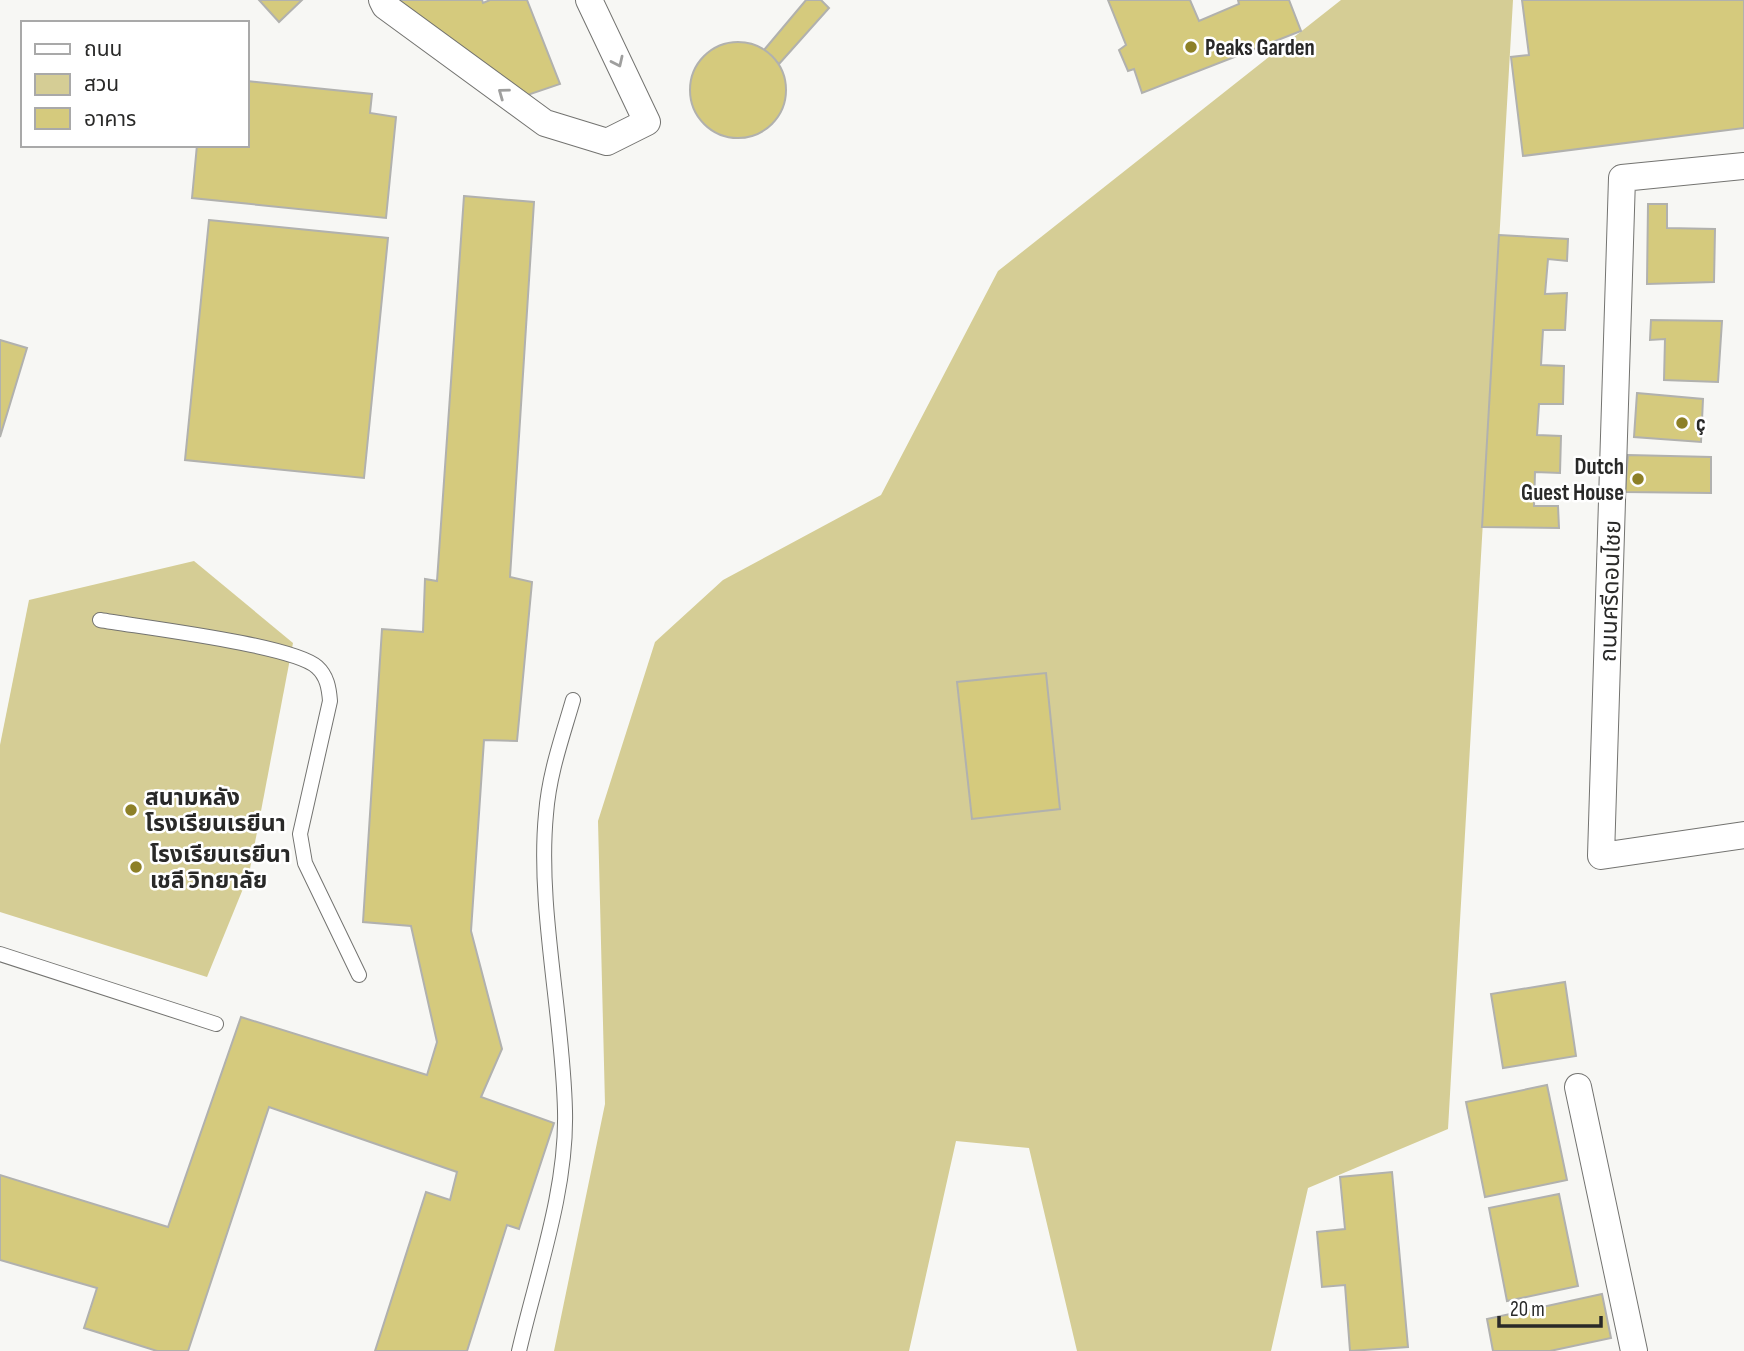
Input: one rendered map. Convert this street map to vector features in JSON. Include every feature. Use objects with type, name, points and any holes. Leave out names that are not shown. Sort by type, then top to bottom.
[{"type":"street","points":[[382,0],[385,6],[545,123],[607,142],[647,122],[589,0]]},
{"type":"street","name":"ถนนศรีดอนไชย","points":[[1744,166],[1622,178],[1601,856],[1744,835]]},
{"type":"street","points":[[1578,1087],[1634,1351]]},
{"type":"lane","points":[[100,620],[246,644],[307,660],[318,668],[328,683],[330,701],[300,834],[305,863],[359,975]]},
{"type":"lane","points":[[519,1351],[563,1165],[565,1111],[547,892],[545,816],[551,774],[573,700]]},
{"type":"lane","points":[[0,954],[216,1024]]},
{"type":"green space","points":[[1341,0],[1513,0],[1448,1129],[1308,1188],[1271,1351],[1077,1351],[1029,1148],[956,1141],[909,1351],[554,1351],[605,1104],[598,821],[655,642],[723,580],[881,495],[998,271]]},
{"type":"green space","name":"สนามหลัง โรงเรียนเรยีนา","points":[[194,561],[293,643],[249,874],[207,977],[0,912],[0,745],[29,600]]},
{"type":"building","points":[[259,0],[302,0],[279,22]]},
{"type":"building","points":[[399,0],[482,0],[483,3],[490,0],[527,0],[560,84],[510,101],[415,29]]},
{"type":"building","points":[[806,0],[821,0],[829,8],[779,64],[764,50]]},
{"type":"building","name":"Peaks Garden","points":[[1108,0],[1190,0],[1199,21],[1239,4],[1238,0],[1289,0],[1301,31],[1142,93],[1134,69],[1128,71],[1119,50],[1126,45]]},
{"type":"building","points":[[1522,0],[1744,0],[1744,128],[1523,156],[1511,57],[1529,55]]},
{"type":"building","points":[[738,42],[756,46],[772,56],[782,72],[786,90],[782,108],[772,124],[756,134],[738,138],[720,134],[704,124],[694,108],[690,90],[694,72],[704,56],[720,46]]},
{"type":"building","points":[[248,81],[372,94],[370,113],[396,117],[386,218],[192,198],[197,147],[248,147]]},
{"type":"building","points":[[464,196],[534,202],[510,577],[532,582],[517,741],[484,740],[471,931],[502,1049],[481,1097],[554,1123],[519,1229],[507,1225],[467,1351],[375,1351],[426,1192],[450,1200],[457,1172],[269,1107],[188,1351],[157,1351],[84,1328],[97,1288],[0,1260],[0,1175],[168,1227],[241,1017],[427,1075],[437,1042],[411,926],[363,922],[382,629],[423,632],[425,579],[437,581]]},
{"type":"building","points":[[1648,204],[1667,204],[1667,228],[1715,229],[1714,282],[1647,284]]},
{"type":"building","points":[[209,220],[388,238],[364,478],[185,460]]},
{"type":"building","points":[[1499,235],[1568,239],[1567,261],[1548,259],[1545,294],[1567,293],[1565,330],[1543,330],[1541,365],[1564,366],[1563,404],[1539,404],[1537,435],[1561,436],[1560,473],[1535,472],[1534,506],[1558,506],[1559,528],[1482,527]]},
{"type":"building","points":[[1651,320],[1722,321],[1718,382],[1664,380],[1665,339],[1650,340]]},
{"type":"building","points":[[0,340],[27,348],[0,437]]},
{"type":"building","points":[[1637,393],[1703,399],[1701,442],[1634,437]]},
{"type":"building","points":[[1628,455],[1711,457],[1711,493],[1625,492]]},
{"type":"building","points":[[1046,673],[1060,809],[972,819],[957,682]]},
{"type":"building","points":[[1565,982],[1576,1056],[1503,1068],[1491,994]]},
{"type":"building","points":[[1547,1085],[1567,1180],[1485,1197],[1466,1102]]},
{"type":"building","points":[[1392,1172],[1408,1347],[1350,1351],[1345,1285],[1322,1287],[1317,1232],[1345,1229],[1340,1177]]},
{"type":"building","points":[[1559,1194],[1578,1286],[1507,1301],[1489,1208]]},
{"type":"building","points":[[1602,1294],[1611,1338],[1550,1351],[1493,1351],[1487,1319]]},
{"type":"place","name":"Peaks Garden","points":[[1191,47]]},
{"type":"place","name":"ç","points":[[1682,423]]},
{"type":"place","name":"Dutch Guest House","points":[[1638,479]]},
{"type":"place","name":"สนามหลัง โรงเรียนเรยีนา","points":[[131,810]]},
{"type":"place","name":"โรงเรียนเรยีนา เชลี วิทยาลัย","points":[[136,867]]}]
